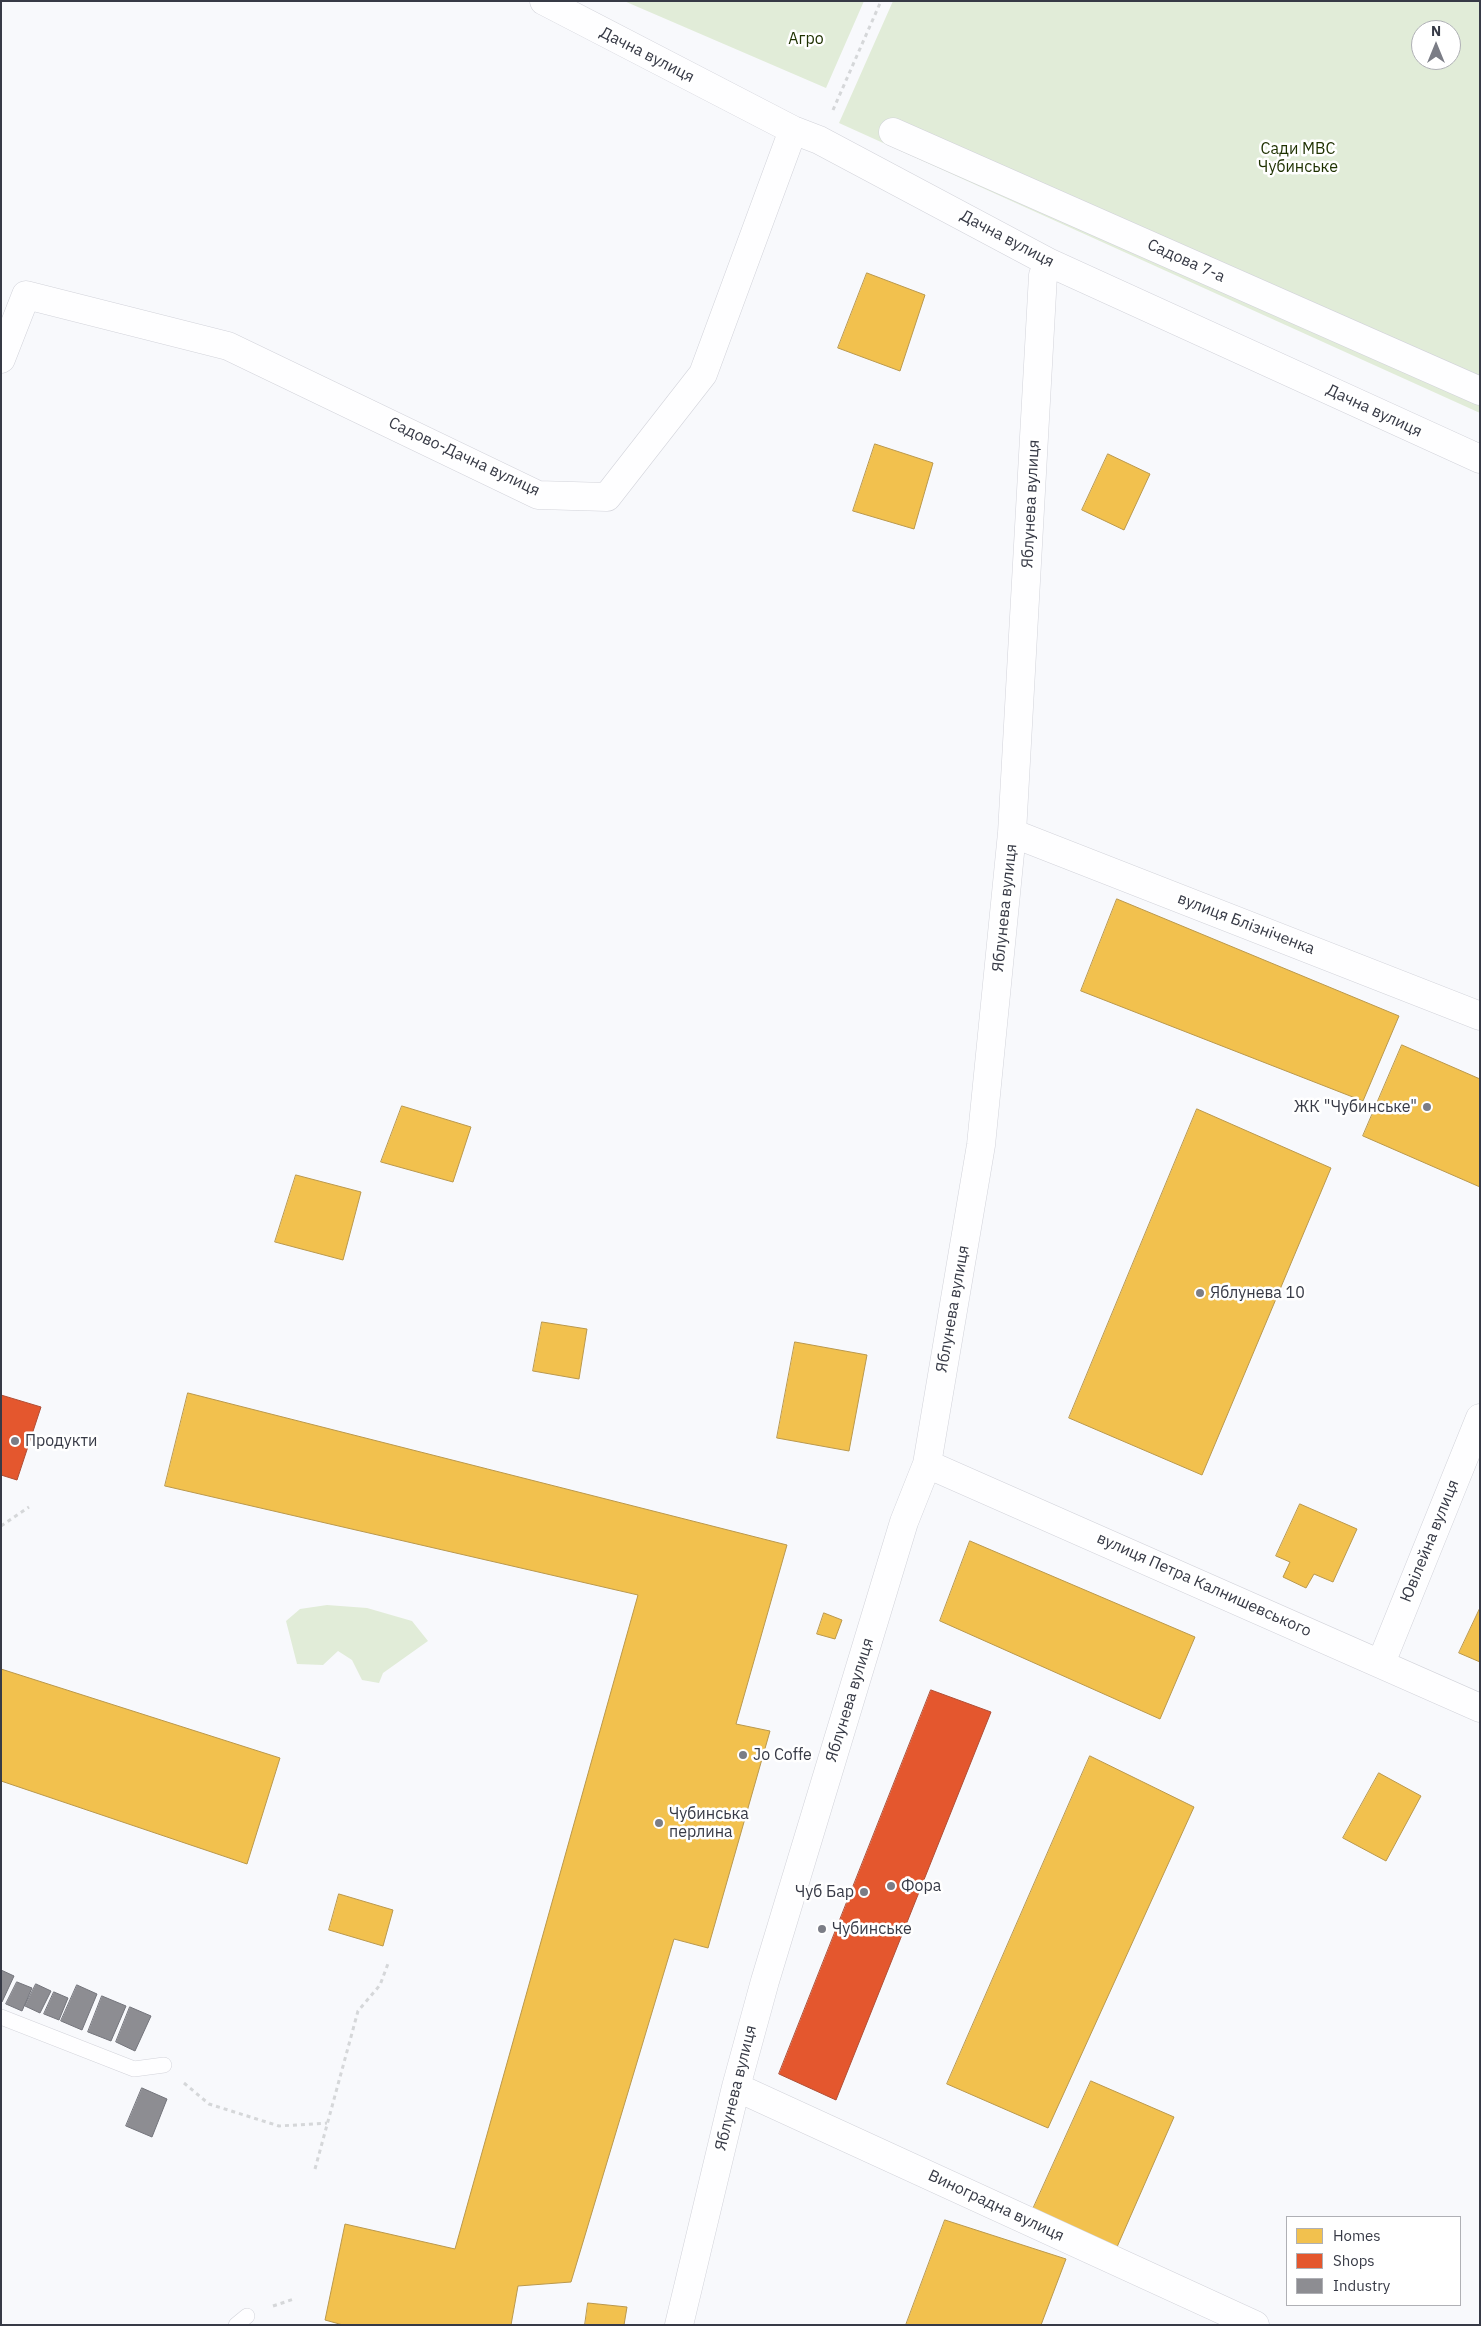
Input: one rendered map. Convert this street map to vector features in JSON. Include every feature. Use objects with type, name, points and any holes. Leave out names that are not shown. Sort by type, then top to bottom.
[{"type":"street","name":"Дачна вулиця","points":[[544,1],[792,130],[819,140],[1050,263],[1480,459]]},
{"type":"street","name":"Садово-Дачна вулиця","points":[[1,359],[26,295],[228,346],[538,495],[607,496],[703,374],[792,130]]},
{"type":"street","name":"Садова 7-а","points":[[893,132],[1480,390]]},
{"type":"street","name":"Яблунева вулиця","points":[[679,2325],[736,2087],[765,1981],[898,1541],[927,1464],[981,1145],[1012,833],[1044,275],[1050,263]]},
{"type":"street","name":"вулиця Блізніченка","points":[[1012,833],[1480,1016]]},
{"type":"street","name":"Ювілейна вулиця","points":[[1381,1663],[1480,1418]]},
{"type":"street","name":"вулиця Петра Калнишевського","points":[[927,1464],[1480,1708]]},
{"type":"street","name":"Виноградна вулиця","points":[[736,2087],[1255,2325]]},
{"type":"lane","points":[[1,2017],[134,2070],[164,2065]]},
{"type":"path","points":[[819,140],[881,1]]},
{"type":"path","points":[[1,1526],[29,1507]]},
{"type":"path","points":[[315,2168],[358,2011],[380,1985],[389,1962]]},
{"type":"path","points":[[164,2065],[209,2104],[279,2126],[328,2122]]},
{"type":"green space","name":"Агро","points":[[624,1],[864,1],[826,88]]},
{"type":"green space","name":"Сади МВС Чубинське","points":[[893,1],[1480,1],[1480,413],[839,123]]},
{"type":"green space","points":[[327,1605],[367,1608],[412,1621],[428,1641],[383,1673],[379,1683],[362,1680],[352,1660],[338,1651],[323,1665],[297,1664],[286,1621],[300,1609]]},
{"type":"building: Homes","points":[[867,273],[925,295],[900,371],[838,348]]},
{"type":"building: Homes","points":[[875,444],[933,463],[914,529],[853,511]]},
{"type":"building: Homes","points":[[1108,454],[1150,474],[1124,530],[1082,510]]},
{"type":"building: Homes","points":[[1117,899],[1399,1016],[1363,1101],[1081,991]]},
{"type":"building: Homes","name":"ЖК \"Чубинське\"","points":[[1402,1045],[1480,1079],[1480,1187],[1363,1136]]},
{"type":"building: Homes","points":[[402,1106],[471,1127],[453,1182],[381,1162]]},
{"type":"building: Homes","name":"Яблунева 10","points":[[1197,1109],[1331,1168],[1202,1475],[1069,1418]]},
{"type":"building: Homes","points":[[296,1175],[361,1192],[343,1260],[275,1242]]},
{"type":"building: Homes","points":[[542,1322],[587,1329],[579,1379],[533,1371]]},
{"type":"building: Homes","points":[[795,1342],[867,1355],[849,1451],[777,1438]]},
{"type":"building: Homes","name":"Чубинська перлина","points":[[188,1393],[787,1545],[736,1724],[770,1731],[708,1948],[674,1939],[571,2282],[518,2286],[511,2325],[343,2325],[325,2320],[345,2224],[455,2249],[638,1595],[165,1486]]},
{"type":"building: Homes","points":[[1300,1504],[1357,1529],[1333,1582],[1314,1574],[1306,1588],[1283,1577],[1290,1562],[1276,1556]]},
{"type":"building: Homes","points":[[970,1541],[1195,1637],[1160,1719],[940,1621]]},
{"type":"building: Homes","points":[[1480,1608],[1480,1662],[1459,1653]]},
{"type":"building: Homes","points":[[824,1613],[842,1620],[835,1639],[817,1634]]},
{"type":"building: Homes","points":[[1,1669],[280,1758],[247,1864],[1,1781]]},
{"type":"building: Homes","points":[[1090,1756],[1194,1807],[1048,2128],[947,2084]]},
{"type":"building: Homes","points":[[1379,1773],[1421,1796],[1386,1861],[1343,1838]]},
{"type":"building: Homes","points":[[339,1894],[393,1910],[383,1946],[329,1930]]},
{"type":"building: Homes","points":[[1091,2081],[1174,2117],[1117,2247],[1033,2209]]},
{"type":"building: Homes","points":[[945,2220],[1066,2259],[1041,2325],[906,2325]]},
{"type":"building: Homes","points":[[588,2303],[627,2307],[624,2325],[585,2325]]},
{"type":"building: Shops","name":"Продукти","points":[[1,1395],[41,1407],[17,1480],[1,1475]]},
{"type":"building: Shops","points":[[931,1690],[991,1712],[836,2100],[779,2074]]},
{"type":"building: Industry","points":[[1,1970],[14,1976],[2,2002],[1,2002]]},
{"type":"building: Industry","points":[[17,1982],[32,1988],[22,2011],[6,2004]]},
{"type":"building: Industry","points":[[36,1984],[51,1991],[40,2013],[25,2006]]},
{"type":"building: Industry","points":[[77,1985],[97,1994],[82,2030],[61,2021]]},
{"type":"building: Industry","points":[[54,1992],[68,1998],[59,2020],[44,2014]]},
{"type":"building: Industry","points":[[102,1996],[126,2006],[111,2041],[88,2032]]},
{"type":"building: Industry","points":[[130,2007],[151,2016],[135,2051],[116,2042]]},
{"type":"building: Industry","points":[[142,2088],[167,2099],[152,2137],[126,2126]]},
{"type":"place","name":"ЖК \"Чубинське\"","points":[[1427,1107]]},
{"type":"place","name":"Яблунева 10","points":[[1200,1293]]},
{"type":"place","name":"Продукти","points":[[15,1441]]},
{"type":"place","name":"Jo Coffe","points":[[743,1755]]},
{"type":"place","name":"Чубинська перлина","points":[[659,1823]]},
{"type":"place","name":"Фора","points":[[891,1886]]},
{"type":"place","name":"Чуб Бар","points":[[864,1892]]},
{"type":"place","name":"Чубинське","points":[[822,1929]]}]
